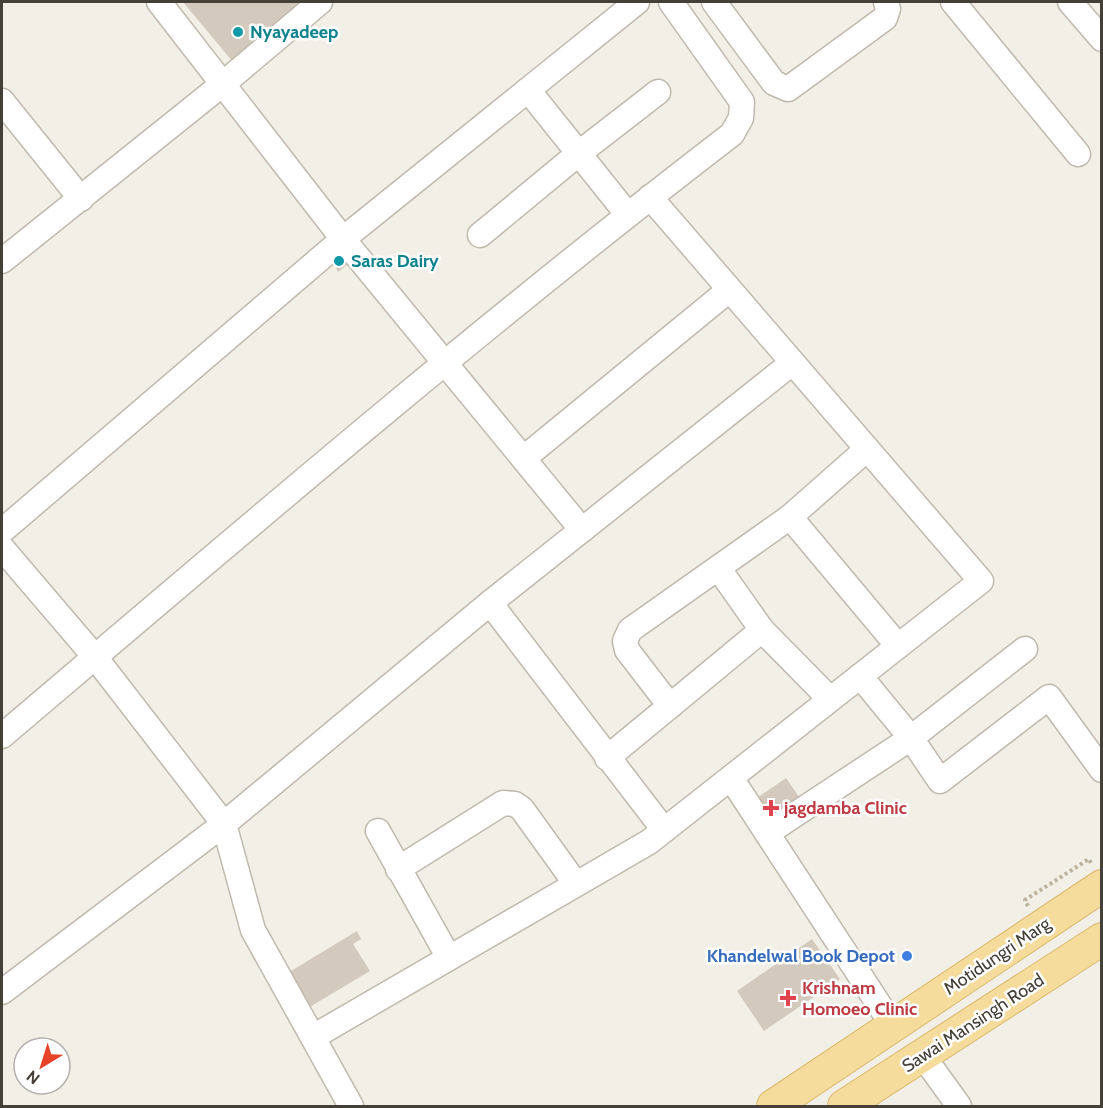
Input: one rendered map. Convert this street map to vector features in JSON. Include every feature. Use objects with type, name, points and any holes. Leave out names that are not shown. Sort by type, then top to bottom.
[{"type":"main road","name":"Motidungri Marg","points":[[773,1107],[893,1026],[1095,873]]},
{"type":"main road","name":"Sawai Mansingh Road","points":[[844,1107],[1101,939]]},
{"type":"street","points":[[159,2],[343,239],[582,530]]},
{"type":"street","points":[[2,261],[224,83],[320,2]]},
{"type":"street","points":[[2,531],[343,239],[637,2]]},
{"type":"street","points":[[2,736],[446,363],[650,197],[732,134],[741,118],[742,102],[671,2]]},
{"type":"street","points":[[714,2],[774,83],[788,88],[885,18],[888,9],[886,2]]},
{"type":"street","points":[[953,2],[1078,154]]},
{"type":"street","points":[[1070,2],[1101,39]]},
{"type":"street","points":[[528,90],[628,215]]},
{"type":"street","points":[[480,235],[658,92]]},
{"type":"street","points":[[2,101],[81,199]]},
{"type":"street","points":[[313,1037],[649,842],[981,580],[650,197]]},
{"type":"street","points":[[524,458],[729,290]]},
{"type":"street","points":[[2,992],[224,824],[490,603],[792,363]]},
{"type":"street","points":[[670,706],[627,650],[625,641],[630,630],[790,517],[867,449]]},
{"type":"street","points":[[790,517],[898,646]]},
{"type":"street","points":[[2,548],[94,657],[224,824],[253,930],[351,1107]]},
{"type":"street","points":[[719,569],[762,630],[830,699]]},
{"type":"street","points":[[490,603],[664,830]]},
{"type":"street","points":[[607,758],[762,630]]},
{"type":"street","points":[[767,833],[911,738],[1025,649]]},
{"type":"street","points":[[860,676],[911,738],[940,781],[1049,697],[1101,769]]},
{"type":"street","points":[[731,778],[893,1026]]},
{"type":"street","points":[[398,868],[503,802],[515,804],[522,809],[576,884]]},
{"type":"street","points":[[378,831],[449,958]]},
{"type":"street","points":[[923,1056],[959,1107]]},
{"type":"path","points":[[1025,900],[1095,873]]},
{"type":"building","name":"Nyayadeep","points":[[183,2],[303,2],[233,62]]},
{"type":"building","name":"Saras Dairy","points":[[340,254],[348,264],[338,272],[332,259]]},
{"type":"building","points":[[786,778],[802,801],[772,821],[757,798]]},
{"type":"building","points":[[357,931],[361,939],[353,944],[370,971],[308,1008],[286,974]]},
{"type":"building","points":[[812,939],[840,979],[764,1031],[737,991]]},
{"type":"place","name":"Nyayadeep","points":[[238,32]]},
{"type":"place","name":"Saras Dairy","points":[[339,261]]},
{"type":"place","name":"jagdamba Clinic","points":[[771,808]]},
{"type":"place","name":"Khandelwal Book Depot","points":[[907,956]]},
{"type":"place","name":"Krishnam Homoeo Clinic","points":[[788,998]]}]
